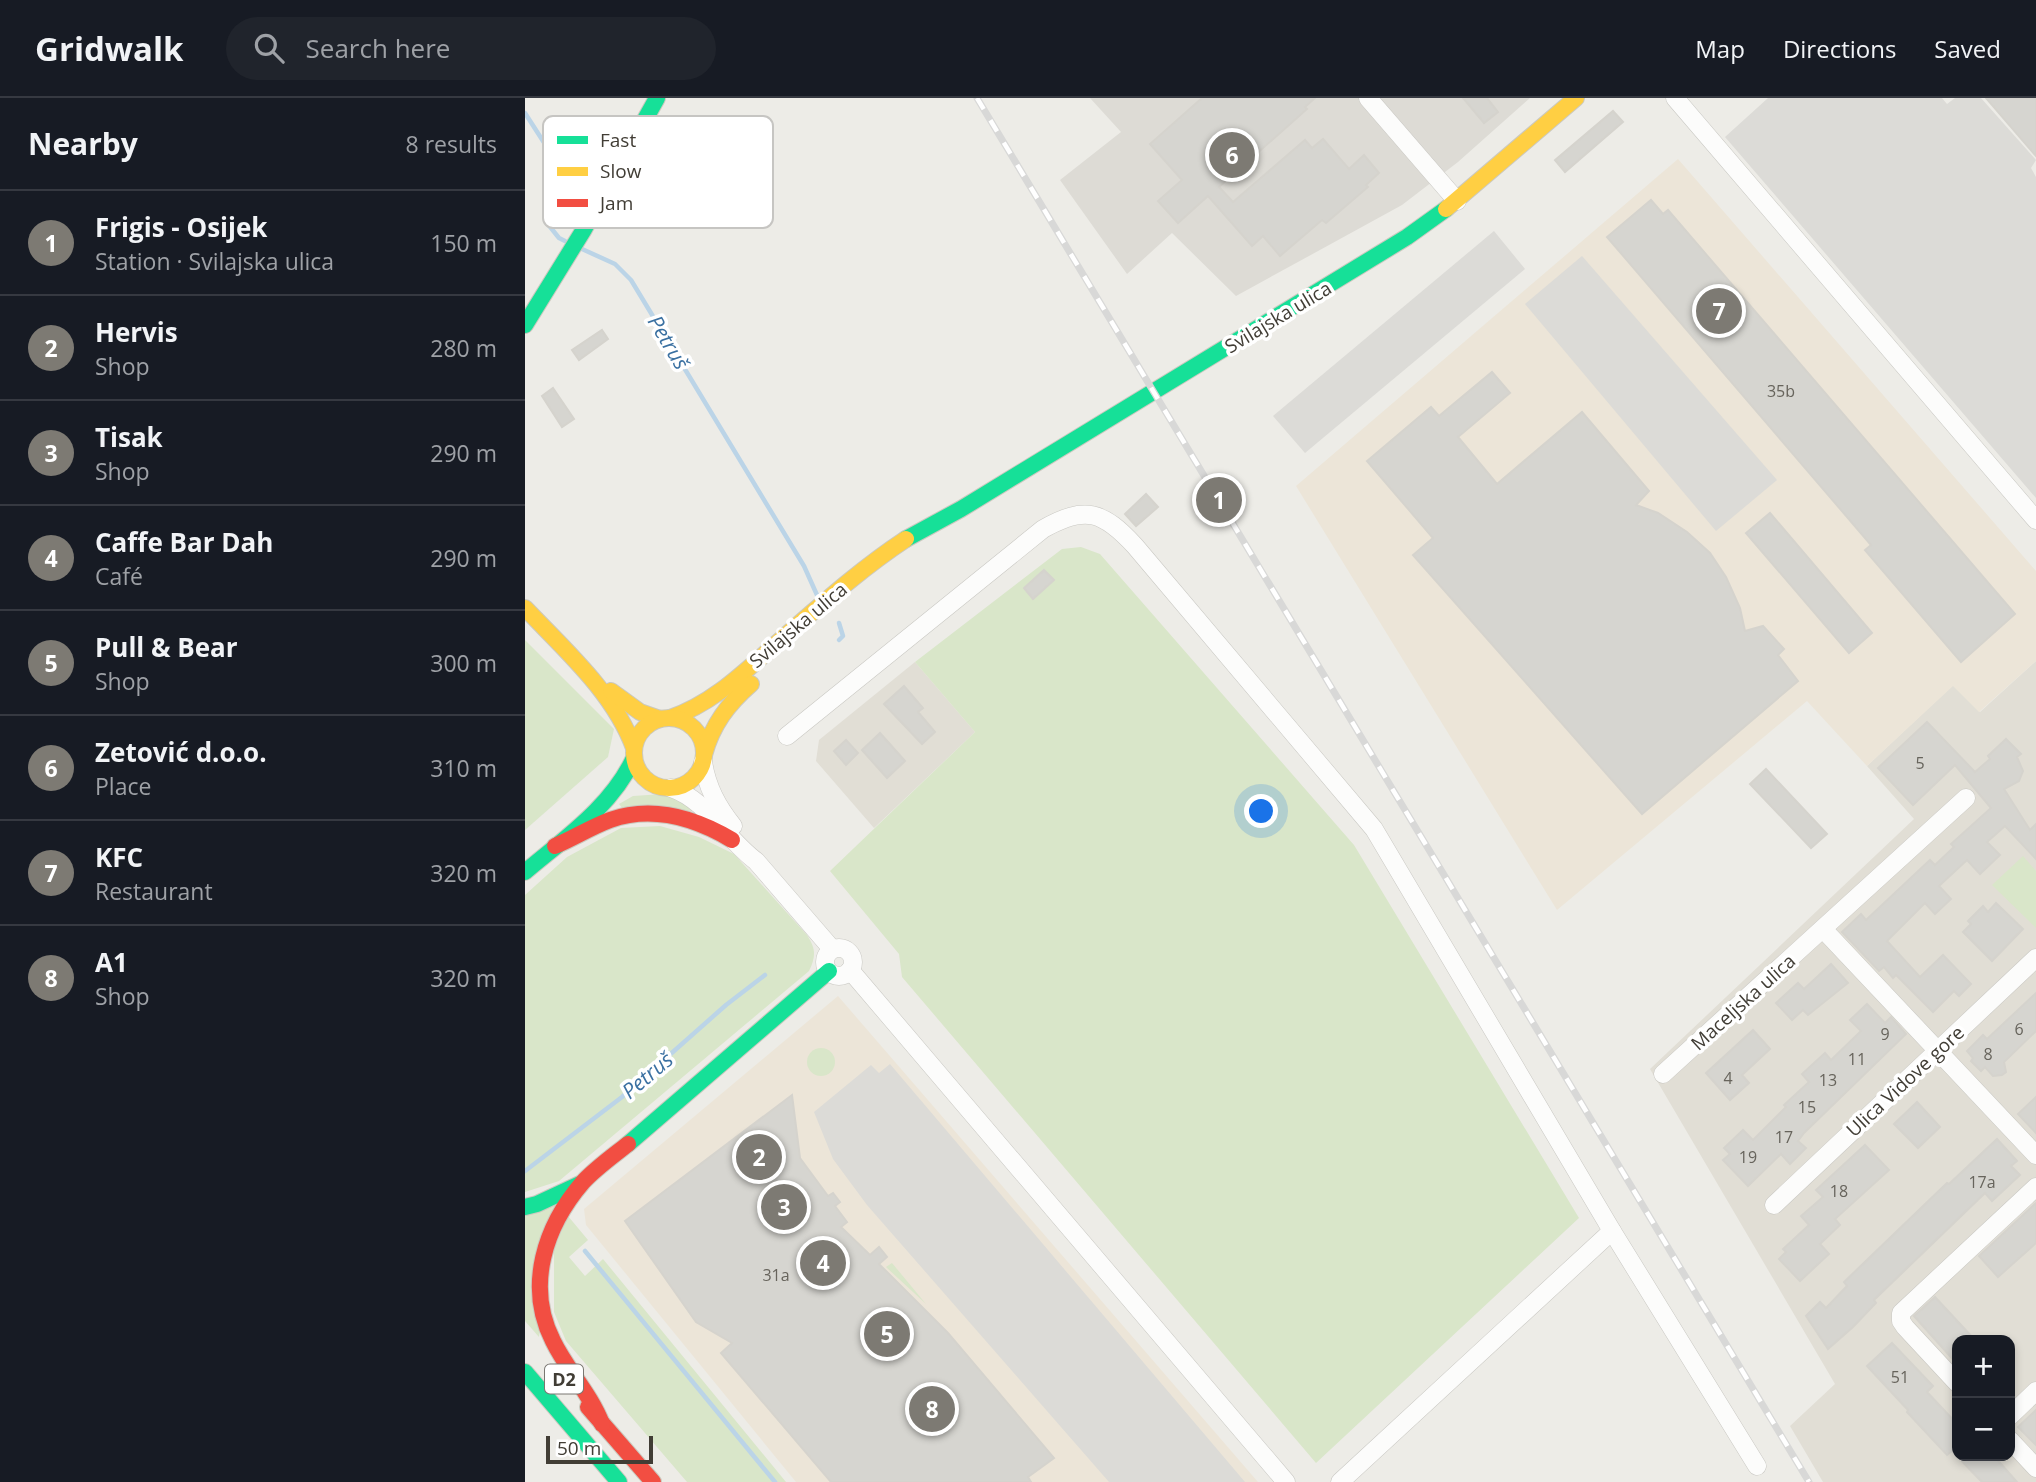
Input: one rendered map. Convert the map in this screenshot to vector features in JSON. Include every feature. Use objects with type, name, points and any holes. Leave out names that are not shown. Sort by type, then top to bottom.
[{"type":"main road","points":[[647,116],[657,98]]},
{"type":"main road","name":"Svilajska ulica","points":[[665,718],[683,715],[717,693],[895,545],[935,520],[961,509],[1363,265],[1457,201],[1576,98]]},
{"type":"main road","points":[[525,326],[585,228]]},
{"type":"main road","name":"Svilajska ulica","points":[[703,758],[713,727],[741,692],[862,591],[929,540],[961,509]]},
{"type":"main road","points":[[525,608],[577,664],[629,729],[638,768],[662,786]]},
{"type":"main road","points":[[577,664],[629,705],[649,716],[682,720],[693,727],[699,736],[703,758],[692,779],[685,784],[633,787],[600,806]]},
{"type":"main road","points":[[525,872],[600,806],[624,780],[642,730],[665,718]]},
{"type":"main road","points":[[555,846],[615,819],[646,814],[687,817],[715,829],[732,841]]},
{"type":"main road","points":[[602,1424],[592,1400],[560,1355],[549,1334],[539,1286],[546,1244],[554,1224],[585,1181],[829,971]]},
{"type":"main road","points":[[525,1207],[585,1181]]},
{"type":"main road","name":"D2","points":[[542,1355],[653,1482]]},
{"type":"main road","name":"D2","points":[[525,1372],[619,1482]]},
{"type":"street","points":[[1368,98],[1457,201]]},
{"type":"street","points":[[1675,98],[2036,520]]},
{"type":"street","points":[[787,736],[1043,529],[1076,514],[1093,514],[1107,520],[1135,546],[1374,829],[1612,1231],[1757,1466]]},
{"type":"street","points":[[703,758],[708,787],[756,860]]},
{"type":"street","points":[[662,786],[691,797],[732,841],[756,860],[832,950]]},
{"type":"street","name":"Maceljska ulica","points":[[1663,1074],[1966,798]]},
{"type":"street","points":[[1823,929],[2036,1155]]},
{"type":"street","points":[[851,970],[840,976],[829,971],[825,959],[832,950],[841,948],[849,951],[853,958],[851,970],[1286,1482]]},
{"type":"street","name":"Ulica Vidove gore","points":[[1775,1205],[2036,958]]},
{"type":"street","points":[[1952,1378],[1905,1327],[1901,1317],[1905,1308],[2036,1187]]},
{"type":"street","points":[[1340,1482],[1612,1231]]},
{"type":"street","points":[[2015,1411],[2036,1391]]},
{"type":"street","points":[[2015,1445],[2036,1468]]},
{"type":"shaded area","points":[[1090,98],[1530,98],[1458,162],[1402,205],[1236,296],[1172,233],[1127,274],[1060,180],[1121,132]]},
{"type":"shaded area","points":[[1768,98],[1942,98],[1947,104],[1955,98],[1981,98],[2036,160],[2031,168],[2036,177],[2036,498],[1725,137]]},
{"type":"shaded area","points":[[1678,159],[2036,571],[2036,661],[1979,712],[1953,686],[1867,766],[1807,701],[1557,910],[1296,486]]},
{"type":"shaded area","points":[[1494,231],[1525,269],[1305,453],[1273,416]]},
{"type":"shaded area","points":[[1582,256],[1777,480],[1716,531],[1525,304]]},
{"type":"shaded area","points":[[2036,661],[2036,1482],[1823,1482],[1790,1426],[1835,1384],[1650,1069],[1914,819],[1867,766],[1953,685],[1980,712]]},
{"type":"shaded area","points":[[915,662],[975,732],[874,828],[816,761],[819,740]]},
{"type":"shaded area","points":[[838,996],[1258,1482],[796,1482],[586,1225],[584,1209]]},
{"type":"shaded area","points":[[890,1064],[1245,1482],[1109,1482],[867,1205],[833,1159],[814,1112],[871,1065],[879,1073]]},
{"type":"green space","points":[[1081,547],[1100,554],[1354,845],[1579,1218],[1316,1463],[902,977],[899,954],[830,871],[975,732],[915,662],[1062,549]]},
{"type":"green space","points":[[525,640],[614,729],[608,757],[525,830]]},
{"type":"green space","points":[[663,794],[679,797],[696,811],[623,809],[619,804],[633,796]]},
{"type":"green space","points":[[660,826],[699,837],[734,854],[807,935],[814,953],[811,966],[809,971],[559,1181],[525,1192],[525,895],[567,857],[621,828]]},
{"type":"green space","points":[[2023,856],[2036,871],[2036,928],[1992,885]]},
{"type":"green space","points":[[821,1048],[831,1052],[835,1062],[831,1072],[821,1076],[811,1072],[807,1062],[811,1052]]},
{"type":"green space","points":[[555,1204],[539,1337],[525,1321],[525,1214]]},
{"type":"green space","points":[[568,1216],[588,1240],[569,1257],[585,1276],[603,1259],[786,1482],[687,1482],[566,1341],[554,1312],[554,1249]]},
{"type":"green space","points":[[892,1263],[926,1304],[886,1267]]},
{"type":"building","points":[[1202,98],[1315,98],[1305,107],[1307,109],[1219,187],[1233,202],[1305,140],[1312,148],[1323,139],[1349,169],[1364,155],[1379,173],[1366,185],[1368,187],[1326,223],[1322,220],[1280,256],[1263,236],[1252,246],[1208,196],[1178,223],[1158,201],[1182,180],[1150,144]]},
{"type":"building","points":[[1463,98],[1487,98],[1498,112],[1484,123]]},
{"type":"building","points":[[1986,98],[2036,98],[2036,156]]},
{"type":"building","points":[[1613,111],[1623,122],[1565,172],[1555,160]]},
{"type":"building","points":[[1651,200],[1663,214],[1668,210],[2015,614],[1961,662],[1865,550],[1871,545],[1607,237]]},
{"type":"building","points":[[602,330],[608,339],[579,360],[572,350]]},
{"type":"building","points":[[1492,372],[1510,393],[1458,437],[1497,484],[1582,412],[1649,491],[1636,505],[1658,513],[1687,532],[1710,553],[1726,577],[1740,608],[1745,631],[1763,626],[1784,649],[1778,655],[1798,681],[1642,814],[1413,555],[1433,538],[1367,461],[1431,407],[1439,416]]},
{"type":"building","points":[[553,388],[574,419],[562,427],[542,396]]},
{"type":"building","points":[[1146,494],[1158,507],[1136,526],[1125,514]]},
{"type":"building","points":[[1770,513],[1872,633],[1849,653],[1746,533]]},
{"type":"building","points":[[1044,570],[1054,580],[1033,599],[1024,588]]},
{"type":"building","points":[[904,686],[923,708],[918,712],[935,732],[922,744],[884,704]]},
{"type":"building","points":[[1927,722],[1975,772],[2006,739],[2021,754],[2017,757],[2023,771],[2019,781],[2004,789],[2030,830],[2036,824],[2036,859],[2005,826],[1987,842],[2000,855],[1980,874],[1967,860],[1939,886],[1951,899],[1935,914],[1925,903],[1887,941],[1920,977],[1943,955],[1971,984],[1959,996],[1954,991],[1933,1012],[1896,975],[1893,978],[1884,967],[1879,971],[1842,932],[1861,914],[1866,920],[1930,860],[1935,865],[1954,847],[1951,844],[1991,808],[1955,765],[1913,805],[1878,768]]},
{"type":"building","points":[[880,733],[905,761],[887,778],[862,750]]},
{"type":"building","points":[[846,740],[858,753],[846,765],[834,751]]},
{"type":"building","points":[[1766,769],[1827,834],[1811,848],[1750,784]]},
{"type":"building","points":[[1996,903],[2023,929],[1992,961],[1963,932],[1971,924],[1968,921],[1983,906],[1988,912]]},
{"type":"building","points":[[1831,964],[1848,983],[1808,1015],[1803,1010],[1792,1020],[1776,1003],[1798,983],[1804,989]]},
{"type":"building","points":[[2036,993],[2036,1031],[2004,1062],[2006,1072],[2002,1075],[1993,1076],[1985,1067],[1981,1071],[1971,1061],[1973,1058],[1967,1051],[1983,1035],[1987,1039]]},
{"type":"building","points":[[1867,1004],[1885,1023],[1891,1017],[1906,1034],[1804,1133],[1798,1141],[1806,1148],[1790,1164],[1781,1154],[1748,1186],[1723,1160],[1730,1154],[1724,1148],[1743,1130],[1753,1140],[1786,1107],[1784,1105],[1809,1082],[1802,1074],[1825,1053],[1831,1060],[1861,1031],[1850,1020]]},
{"type":"building","points":[[1753,1030],[1770,1049],[1742,1075],[1749,1083],[1730,1100],[1706,1073]]},
{"type":"building","points":[[792,1095],[800,1158],[828,1196],[833,1193],[840,1202],[835,1206],[847,1222],[841,1227],[870,1255],[879,1247],[887,1257],[879,1264],[948,1333],[1054,1458],[1028,1477],[1031,1482],[831,1482],[721,1353],[732,1343],[696,1322],[625,1221]]},
{"type":"building","points":[[2036,1097],[2036,1133],[2018,1114]]},
{"type":"building","points":[[1917,1102],[1940,1127],[1918,1148],[1894,1124]]},
{"type":"building","points":[[1997,1139],[2017,1161],[2011,1166],[2020,1175],[1992,1201],[1985,1193],[1874,1300],[1876,1303],[1828,1349],[1806,1316],[1820,1302],[1826,1308],[1847,1286],[1844,1282]]},
{"type":"building","points":[[1865,1145],[1889,1170],[1835,1219],[1840,1225],[1820,1244],[1829,1254],[1800,1281],[1779,1259],[1786,1252],[1783,1249],[1809,1225],[1801,1216],[1823,1197],[1816,1190]]},
{"type":"building","points":[[2036,1203],[2036,1243],[1998,1277],[1979,1256]]},
{"type":"building","points":[[1935,1297],[1970,1335],[1952,1335],[1952,1358],[1914,1316]]},
{"type":"building","points":[[1892,1343],[1933,1386],[1927,1392],[1952,1419],[1952,1451],[1947,1455],[1867,1366]]},
{"type":"building","points":[[2036,1410],[2036,1445],[2018,1427]]},
{"type":"building","points":[[1962,1461],[1998,1461],[2017,1482],[1982,1482]]},
{"type":"waterway","name":"Petruš","points":[[525,113],[543,141]]},
{"type":"waterway","name":"Petruš","points":[[551,228],[565,241]]},
{"type":"waterway","name":"Petruš","points":[[582,249],[615,264],[631,280],[804,566],[817,595]]},
{"type":"waterway","name":"Petruš","points":[[839,623],[843,636],[839,640]]},
{"type":"waterway","name":"Petruš","points":[[525,1171],[622,1097],[726,1005],[765,975]]},
{"type":"waterway","name":"Petruš","points":[[585,1251],[775,1482]]},
{"type":"railway","points":[[977,98],[1809,1482]]},
{"type":"traffic: fast","points":[[647,116],[657,98]]},
{"type":"traffic: fast","points":[[906,539],[961,509],[1407,237],[1446,209]]},
{"type":"traffic: fast","points":[[525,325],[585,228]]},
{"type":"traffic: fast","points":[[525,872],[600,807],[613,792],[634,758]]},
{"type":"traffic: fast","points":[[628,1144],[829,971]]},
{"type":"traffic: fast","points":[[525,1207],[580,1184]]},
{"type":"traffic: fast","points":[[525,1372],[619,1482]]},
{"type":"traffic: slow","points":[[1446,209],[1576,98]]},
{"type":"traffic: slow","points":[[670,718],[702,703],[730,684],[843,586],[906,539]]},
{"type":"traffic: slow","points":[[525,608],[587,673],[614,709],[634,748]]},
{"type":"traffic: slow","points":[[704,755],[711,734],[722,716],[751,684]]},
{"type":"traffic: slow","points":[[611,691],[640,712],[660,719]]},
{"type":"traffic: slow","points":[[669,718],[694,728],[704,753],[694,778],[669,788],[644,778],[634,753],[644,728],[669,718]]},
{"type":"traffic: jam","points":[[555,846],[610,820],[642,814],[688,820],[732,840]]},
{"type":"traffic: jam","points":[[602,1424],[553,1341],[545,1320],[540,1278],[549,1237],[570,1199],[588,1177],[628,1144]]},
{"type":"traffic: jam","points":[[588,1407],[653,1482]]},
{"type":"place","name":"Zetović d.o.o.","points":[[1232,155]]},
{"type":"place","name":"KFC","points":[[1719,311]]},
{"type":"place","name":"Frigis - Osijek","points":[[1219,500]]},
{"type":"place","name":"Hervis","points":[[759,1157]]},
{"type":"place","name":"Tisak","points":[[784,1207]]},
{"type":"place","name":"Caffe Bar Dah","points":[[823,1263]]},
{"type":"place","name":"Pull & Bear","points":[[887,1334]]},
{"type":"place","name":"A1","points":[[932,1409]]}]
